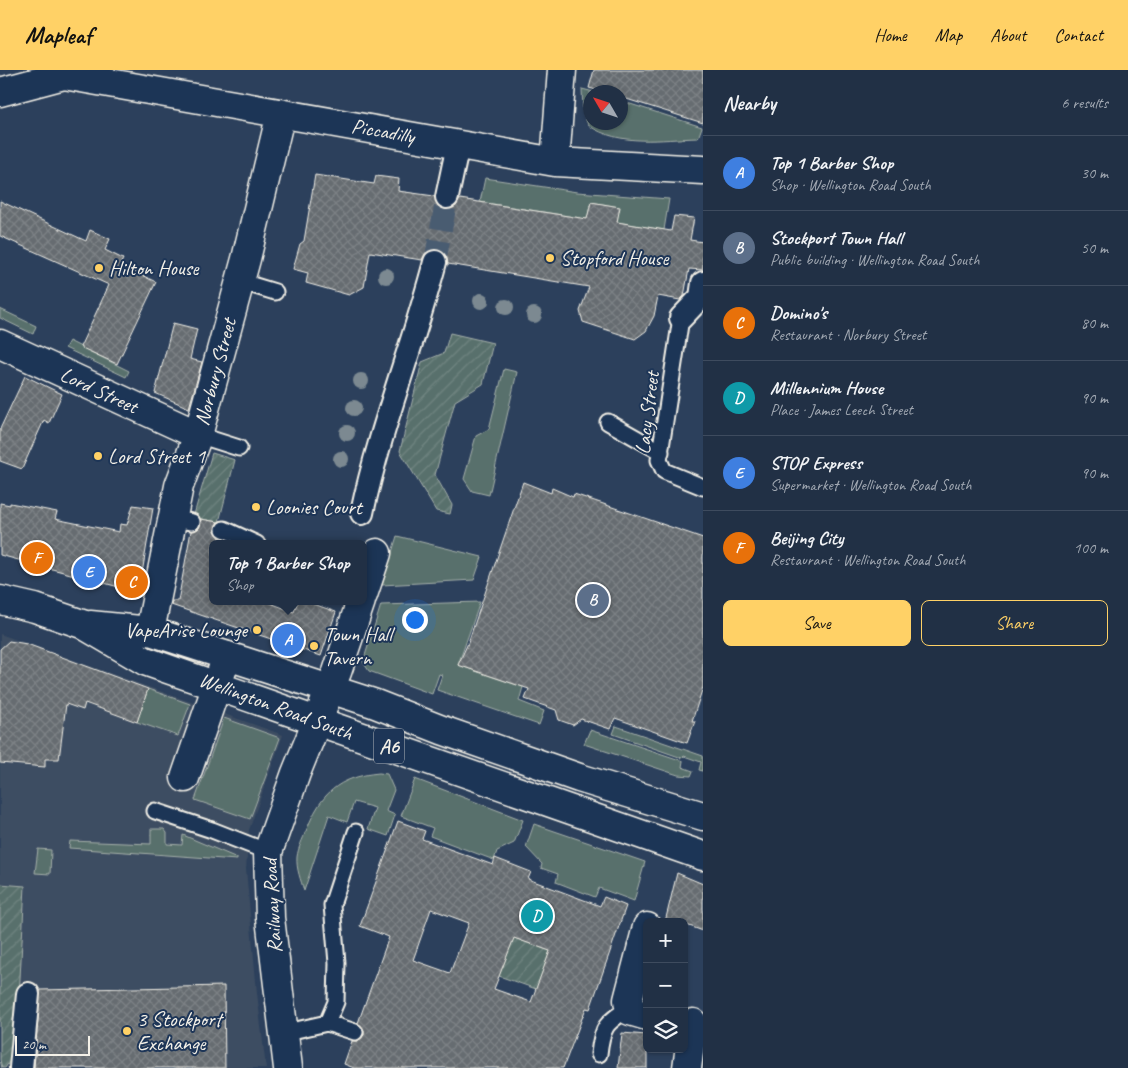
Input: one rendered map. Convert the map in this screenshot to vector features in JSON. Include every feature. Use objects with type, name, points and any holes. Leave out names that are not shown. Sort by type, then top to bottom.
[{"type":"main road","points":[[555,162],[562,70]]},
{"type":"main road","name":"Piccadilly","points":[[0,92],[61,72],[555,162],[703,170]]},
{"type":"main road","name":"Norbury Street","points":[[150,631],[182,521],[179,486],[198,435],[281,113]]},
{"type":"main road","name":"Lord Street","points":[[0,344],[198,435]]},
{"type":"main road","name":"Railway Road","points":[[367,582],[377,553]]},
{"type":"main road","name":"Wellington Road South","points":[[0,600],[35,608],[82,624],[145,661],[703,856]]},
{"type":"main road","name":"Railway Road","points":[[288,1068],[270,918],[268,852],[330,689],[359,605]]},
{"type":"main road","name":"Wellington Road South","points":[[82,624],[150,631],[330,689],[579,778],[703,816]]},
{"type":"main road","points":[[185,778],[228,656]]},
{"type":"main road","points":[[638,1012],[628,1000],[643,943]]},
{"type":"main road","points":[[687,1068],[693,1023]]},
{"type":"street","points":[[447,198],[458,145]]},
{"type":"street","points":[[362,513],[376,458],[420,319],[435,262]]},
{"type":"street","points":[[682,318],[701,297],[703,283]]},
{"type":"street","points":[[21,1068],[28,994]]},
{"type":"lane","points":[[239,281],[275,292]]},
{"type":"lane","name":"Lacy Street","points":[[682,318],[659,460],[664,472],[703,486]]},
{"type":"lane","points":[[608,422],[661,452]]},
{"type":"lane","points":[[198,435],[239,448]]},
{"type":"lane","points":[[224,529],[249,540]]},
{"type":"lane","points":[[154,811],[212,830],[268,852]]},
{"type":"lane","points":[[328,1023],[336,1002],[337,963],[332,905],[356,832]]},
{"type":"lane","points":[[599,1054],[603,1030],[608,1022],[638,1012]]},
{"type":"lane","points":[[283,1033],[328,1023],[355,1032]]},
{"type":"shaded area","points":[[0,634],[283,735],[249,830],[246,869],[266,1068],[0,1068]]},
{"type":"green space","points":[[628,103],[702,127],[698,138],[641,140],[627,139],[597,130],[628,130]]},
{"type":"green space","points":[[485,178],[577,192],[669,199],[664,230],[617,222],[619,207],[591,202],[587,219],[480,202]]},
{"type":"green space","points":[[0,309],[36,326],[33,334],[0,318]]},
{"type":"green space","points":[[450,333],[493,343],[483,384],[455,401],[435,475],[452,505],[450,514],[436,511],[400,451],[422,362],[444,353]]},
{"type":"green space","points":[[69,341],[129,371],[126,377],[65,348]]},
{"type":"green space","points":[[504,369],[517,372],[489,495],[472,491],[464,479],[476,436],[489,429]]},
{"type":"green space","points":[[212,453],[235,460],[219,522],[193,518]]},
{"type":"green space","points":[[397,536],[482,557],[474,580],[382,585]]},
{"type":"green space","points":[[480,602],[458,665],[523,687],[519,701],[544,711],[539,725],[437,690],[442,675],[439,674],[432,694],[369,671],[363,662],[381,605]]},
{"type":"green space","points":[[148,689],[190,704],[178,736],[137,722]]},
{"type":"green space","points":[[224,718],[280,738],[250,819],[195,800]]},
{"type":"green space","points":[[616,726],[703,756],[703,771],[699,770],[701,762],[684,756],[682,758],[613,734]]},
{"type":"green space","points":[[590,730],[683,761],[682,767],[693,771],[691,776],[678,775],[584,744]]},
{"type":"green space","points":[[387,774],[394,790],[386,811],[395,815],[388,836],[368,829],[375,808],[354,802],[347,822],[329,815],[304,891],[298,870],[299,847],[318,807],[325,797],[341,783],[364,775]]},
{"type":"green space","points":[[415,779],[523,820],[514,843],[497,851],[494,860],[430,836],[433,828],[401,816]]},
{"type":"green space","points":[[534,824],[645,862],[634,901],[599,888],[595,897],[556,882],[558,874],[541,868],[542,864],[526,847]]},
{"type":"green space","points":[[151,829],[164,829],[167,833],[167,844],[182,845],[183,835],[237,858],[237,860],[69,848],[70,841],[151,844]]},
{"type":"green space","points":[[38,849],[51,850],[50,874],[35,873]]},
{"type":"green space","points":[[0,884],[25,886],[16,1052],[5,1068],[2,1068],[0,1060]]},
{"type":"green space","points":[[514,938],[550,951],[536,989],[499,976]]},
{"type":"building","points":[[594,70],[703,70],[703,123],[628,100],[628,85],[590,85]]},
{"type":"building","name":"Stopford House","points":[[315,175],[374,184],[376,176],[399,179],[398,191],[434,196],[438,206],[445,210],[456,206],[460,199],[587,219],[591,202],[620,207],[617,222],[671,231],[674,216],[694,218],[690,240],[703,242],[703,270],[689,269],[684,296],[680,300],[658,296],[654,316],[646,331],[635,339],[583,322],[580,311],[589,287],[448,264],[445,253],[438,249],[426,252],[422,260],[370,252],[364,287],[349,295],[306,283],[308,273],[293,269],[300,244],[304,241]]},
{"type":"building","name":"Hilton House","points":[[0,201],[86,241],[90,230],[110,239],[105,250],[123,259],[120,265],[156,282],[117,364],[80,347],[109,285],[0,236]]},
{"type":"building","points":[[173,323],[197,329],[190,359],[202,362],[189,408],[155,393]]},
{"type":"building","points":[[25,376],[62,394],[49,423],[44,420],[22,469],[0,461],[0,429]]},
{"type":"building","points":[[523,482],[551,493],[552,488],[573,497],[574,494],[703,538],[703,687],[692,721],[695,721],[687,743],[615,718],[610,729],[581,719],[573,725],[559,720],[556,710],[525,699],[529,689],[458,665],[468,643]]},
{"type":"building","points":[[0,503],[10,505],[10,503],[57,512],[55,519],[119,532],[120,524],[127,525],[133,505],[153,508],[140,585],[130,590],[0,555]]},
{"type":"building","points":[[201,519],[218,522],[215,530],[220,540],[209,540],[209,605],[276,605],[294,612],[297,605],[316,605],[336,612],[321,656],[171,605],[172,601],[178,601],[191,531],[199,528]]},
{"type":"building","points":[[9,641],[27,644],[148,689],[137,722],[85,703],[83,710],[66,704],[59,759],[45,759],[45,767],[0,763],[0,649]]},
{"type":"building","points":[[398,821],[425,831],[422,839],[493,865],[495,858],[531,872],[528,879],[600,906],[604,897],[626,906],[590,1009],[586,1008],[563,1068],[354,1068],[344,1064],[352,1041],[357,1041],[364,1035],[364,1030],[358,1023],[389,937],[360,926]],"holes":[[[431,909],[469,923],[450,973],[413,960]],[[514,938],[550,951],[531,1002],[494,989]]]},
{"type":"building","points":[[677,873],[703,884],[703,931],[688,925],[688,918],[666,918]]},
{"type":"building","name":"3 Stockport Exchange","points":[[224,986],[225,1068],[34,1068],[40,990]]},
{"type":"building","points":[[622,1033],[643,1035],[643,1053],[647,1053],[647,1068],[618,1068]]},
{"type":"tunnel","points":[[435,262],[447,197]]},
{"type":"place","name":"Stopford House","points":[[550,258]]},
{"type":"place","name":"Hilton House","points":[[99,268]]},
{"type":"place","name":"Lord Street 1","points":[[98,456]]},
{"type":"place","name":"Loonies Court","points":[[256,507]]},
{"type":"place","name":"Beijing City","points":[[37,558]]},
{"type":"place","name":"STOP Express","points":[[89,572]]},
{"type":"place","name":"Domino's","points":[[132,582]]},
{"type":"place","name":"Stockport Town Hall","points":[[593,600]]},
{"type":"place","name":"VapeArise Lounge","points":[[257,630]]},
{"type":"place","name":"Top 1 Barber Shop","points":[[288,640]]},
{"type":"place","name":"Town Hall Tavern","points":[[314,646]]},
{"type":"place","name":"Millennium House","points":[[537,916]]},
{"type":"place","name":"3 Stockport Exchange","points":[[127,1031]]}]
